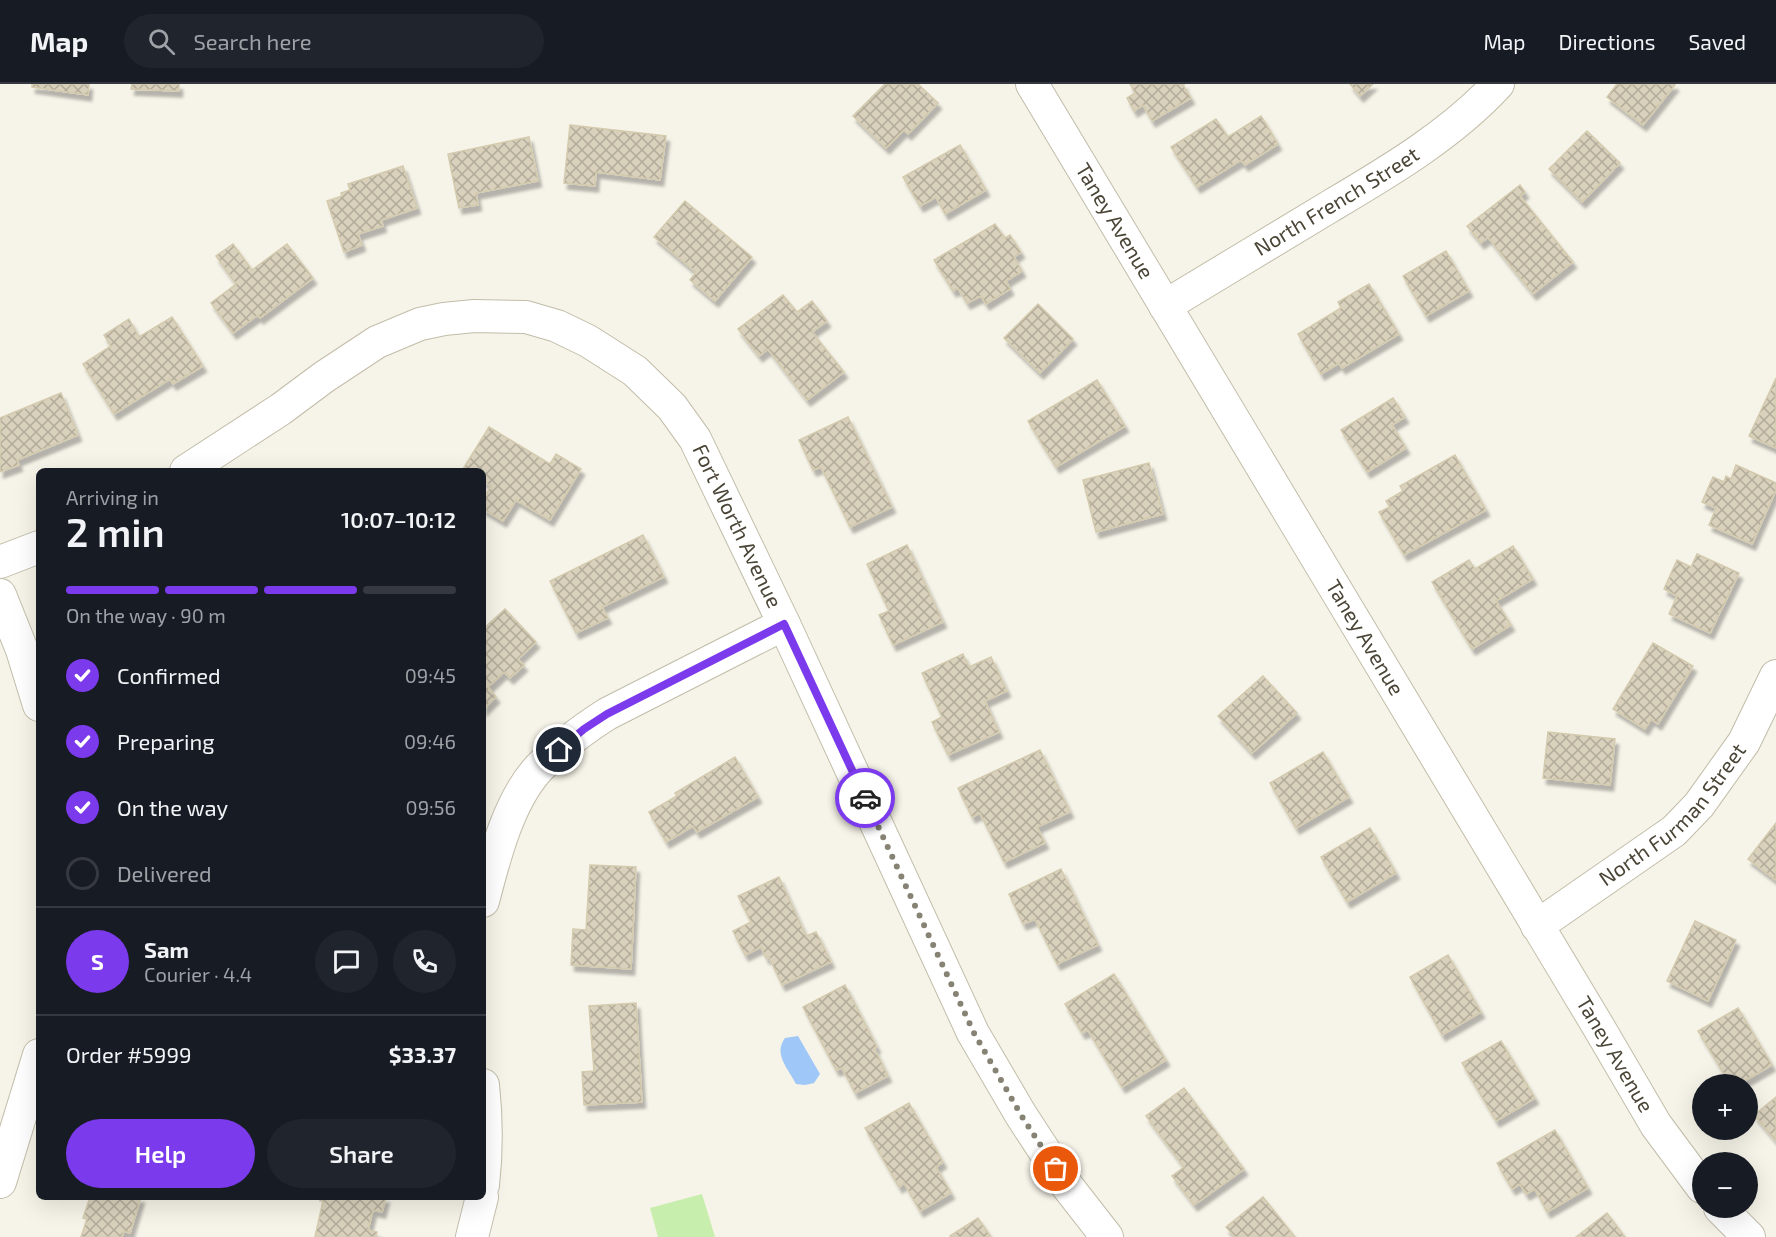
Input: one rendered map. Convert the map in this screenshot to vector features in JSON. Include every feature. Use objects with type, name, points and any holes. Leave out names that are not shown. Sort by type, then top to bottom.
[{"type":"street","name":"Taney Avenue","points":[[1032,84],[1656,1125],[1692,1174]]},
{"type":"street","name":"North French Street","points":[[1165,306],[1374,180],[1431,142],[1465,115],[1498,84]]},
{"type":"street","name":"Fort Worth Avenue","points":[[191,468],[281,410],[324,376],[377,342],[420,324],[474,316],[526,317],[557,326],[588,341],[635,371],[672,407],[695,439],[784,624],[974,1033],[1021,1115],[1068,1187],[1107,1237]]},
{"type":"street","points":[[0,562],[36,548]]},
{"type":"street","points":[[0,595],[22,650],[36,695]]},
{"type":"street","points":[[486,892],[510,817],[537,771],[559,750],[607,714],[784,624]]},
{"type":"street","name":"North Furman Street","points":[[1538,926],[1674,831],[1699,805],[1744,742],[1776,676]]},
{"type":"street","points":[[0,1182],[36,1064]]},
{"type":"street","points":[[486,1114],[486,1160]]},
{"type":"street","points":[[472,1237],[481,1200]]},
{"type":"street","points":[[1730,1218],[1749,1237]]},
{"type":"green space","points":[[702,1194],[715,1237],[658,1237],[650,1208]]},
{"type":"water","points":[[798,1036],[820,1074],[814,1083],[796,1084],[783,1061],[781,1050],[785,1038]]},
{"type":"building","points":[[32,84],[89,84],[88,95],[32,87]]},
{"type":"building","points":[[132,84],[179,84],[179,91],[131,89]]},
{"type":"building","points":[[885,84],[918,84],[938,103],[908,134],[904,130],[886,148],[853,116]]},
{"type":"building","points":[[1130,84],[1185,84],[1183,85],[1191,98],[1152,121],[1143,105],[1134,111],[1127,98],[1135,93]]},
{"type":"building","points":[[1350,84],[1373,84],[1360,96]]},
{"type":"building","points":[[1617,84],[1675,85],[1643,125],[1607,97]]},
{"type":"building","points":[[1261,116],[1278,144],[1245,165],[1241,160],[1197,187],[1171,147],[1216,119],[1228,137]]},
{"type":"building","points":[[570,125],[666,136],[660,180],[596,172],[595,186],[564,183]]},
{"type":"building","points":[[1587,131],[1620,163],[1582,202],[1549,169]]},
{"type":"building","points":[[529,137],[538,181],[476,193],[478,205],[459,208],[448,154]]},
{"type":"building","points":[[960,145],[986,190],[945,214],[936,197],[920,206],[903,177]]},
{"type":"building","points":[[403,166],[417,208],[381,220],[383,226],[358,234],[362,245],[344,252],[327,201],[342,196],[341,193],[350,190],[348,184]]},
{"type":"building","points":[[1520,185],[1525,192],[1520,196],[1573,262],[1533,294],[1488,237],[1481,243],[1467,226]]},
{"type":"building","points":[[685,201],[752,257],[715,301],[690,280],[696,272],[654,237]]},
{"type":"building","points":[[995,224],[1005,238],[1010,235],[1021,252],[1014,257],[1022,271],[1006,281],[1010,289],[986,304],[981,296],[967,303],[958,288],[953,291],[934,260]]},
{"type":"building","points":[[233,244],[252,270],[287,244],[313,278],[260,318],[258,315],[233,333],[211,303],[236,284],[216,256]]},
{"type":"building","points":[[1446,251],[1469,291],[1426,316],[1403,276]]},
{"type":"building","points":[[1369,284],[1399,334],[1342,368],[1339,363],[1321,374],[1298,334],[1341,308],[1338,302]]},
{"type":"building","points":[[783,295],[797,312],[812,301],[827,321],[812,332],[844,372],[807,400],[768,349],[759,356],[738,329]]},
{"type":"building","points":[[1038,304],[1073,339],[1040,373],[1004,338]]},
{"type":"building","points":[[172,317],[203,366],[173,384],[170,379],[114,414],[83,364],[111,346],[104,335],[129,319],[139,337]]},
{"type":"building","points":[[1776,378],[1776,448],[1749,436]]},
{"type":"building","points":[[1097,380],[1125,426],[1056,467],[1028,421]]},
{"type":"building","points":[[61,393],[78,435],[17,460],[19,465],[0,472],[0,418]]},
{"type":"building","points":[[1393,398],[1405,417],[1392,425],[1406,448],[1367,472],[1341,430]]},
{"type":"building","points":[[848,417],[892,507],[850,527],[821,467],[813,470],[799,440]]},
{"type":"building","points":[[489,427],[550,464],[556,454],[581,469],[550,520],[516,500],[503,521],[486,511],[486,494],[491,486],[486,483],[486,468],[464,468]]},
{"type":"building","points":[[1455,455],[1486,510],[1404,555],[1379,512],[1390,507],[1386,501],[1403,491],[1400,486]]},
{"type":"building","points":[[1149,463],[1163,514],[1096,532],[1083,480]]},
{"type":"building","points":[[1736,465],[1776,483],[1776,490],[1752,544],[1709,525],[1716,508],[1702,502],[1713,477],[1724,482],[1726,476],[1731,479]]},
{"type":"building","points":[[643,535],[664,577],[602,607],[608,618],[576,633],[550,581]]},
{"type":"building","points":[[907,545],[943,622],[893,645],[879,615],[889,611],[867,564]]},
{"type":"building","points":[[1513,546],[1533,579],[1496,601],[1511,625],[1472,649],[1432,582],[1469,560],[1475,569]]},
{"type":"building","points":[[1697,554],[1739,573],[1710,633],[1669,614],[1677,596],[1664,589],[1677,560],[1691,567]]},
{"type":"building","points":[[505,609],[536,642],[518,659],[524,665],[510,678],[504,672],[488,687],[496,697],[486,707],[486,626]]},
{"type":"building","points":[[1653,643],[1693,666],[1658,724],[1651,719],[1645,729],[1613,709]]},
{"type":"building","points":[[963,654],[969,667],[991,657],[1007,691],[985,701],[999,732],[948,755],[932,722],[942,717],[922,673]]},
{"type":"building","points":[[1263,676],[1297,713],[1252,753],[1218,716]]},
{"type":"building","points":[[1548,732],[1615,739],[1610,785],[1543,778]]},
{"type":"building","points":[[1040,750],[1070,812],[1037,827],[1045,843],[1004,862],[980,813],[972,817],[958,788]]},
{"type":"building","points":[[1323,752],[1349,797],[1296,828],[1270,783]]},
{"type":"building","points":[[735,757],[758,797],[697,832],[693,826],[666,842],[649,812],[677,796],[675,793]]},
{"type":"building","points":[[1776,823],[1776,880],[1748,859]]},
{"type":"building","points":[[1370,828],[1396,873],[1347,902],[1321,857]]},
{"type":"building","points":[[590,865],[636,867],[631,969],[571,965],[573,929],[586,930]]},
{"type":"building","points":[[1061,869],[1098,945],[1057,964],[1035,919],[1023,924],[1009,894]]},
{"type":"building","points":[[779,877],[806,936],[816,932],[831,962],[782,985],[769,957],[766,958],[761,947],[745,955],[733,931],[751,922],[738,896]]},
{"type":"building","points":[[1695,921],[1736,940],[1708,1001],[1667,981]]},
{"type":"building","points":[[1448,955],[1481,1012],[1442,1035],[1410,977]]},
{"type":"building","points":[[1114,974],[1166,1060],[1122,1087],[1088,1030],[1082,1033],[1065,1004]]},
{"type":"building","points":[[845,985],[877,1047],[874,1048],[888,1076],[855,1093],[842,1068],[836,1070],[803,1007]]},
{"type":"building","points":[[636,1003],[642,1102],[584,1105],[582,1072],[594,1071],[589,1006]]},
{"type":"building","points":[[1738,1008],[1772,1065],[1756,1074],[1724,1074],[1698,1031]]},
{"type":"building","points":[[1501,1041],[1535,1098],[1496,1121],[1462,1063]]},
{"type":"building","points":[[1184,1088],[1244,1169],[1194,1205],[1172,1176],[1184,1167],[1146,1116]]},
{"type":"building","points":[[1776,1097],[1776,1141],[1758,1120],[1758,1112]]},
{"type":"building","points":[[909,1103],[943,1162],[936,1167],[951,1193],[920,1211],[904,1183],[899,1187],[865,1128]]},
{"type":"building","points":[[1555,1130],[1588,1188],[1547,1212],[1535,1189],[1526,1194],[1520,1184],[1512,1189],[1497,1163]]},
{"type":"building","points":[[1263,1197],[1295,1237],[1235,1237],[1226,1227]]},
{"type":"building","points":[[89,1200],[140,1200],[130,1233],[124,1231],[122,1237],[81,1237],[87,1219],[83,1218]]},
{"type":"building","points":[[385,1200],[382,1212],[373,1210],[368,1230],[377,1232],[376,1237],[315,1237],[323,1201],[320,1201]]},
{"type":"building","points":[[1607,1213],[1625,1237],[1576,1237]]},
{"type":"building","points":[[978,1218],[991,1237],[950,1236]]},
{"type":"way so far","points":[[865,798],[974,1033],[1021,1115],[1056,1169]]},
{"type":"route","points":[[559,750],[607,714],[784,624],[865,798]]}]
